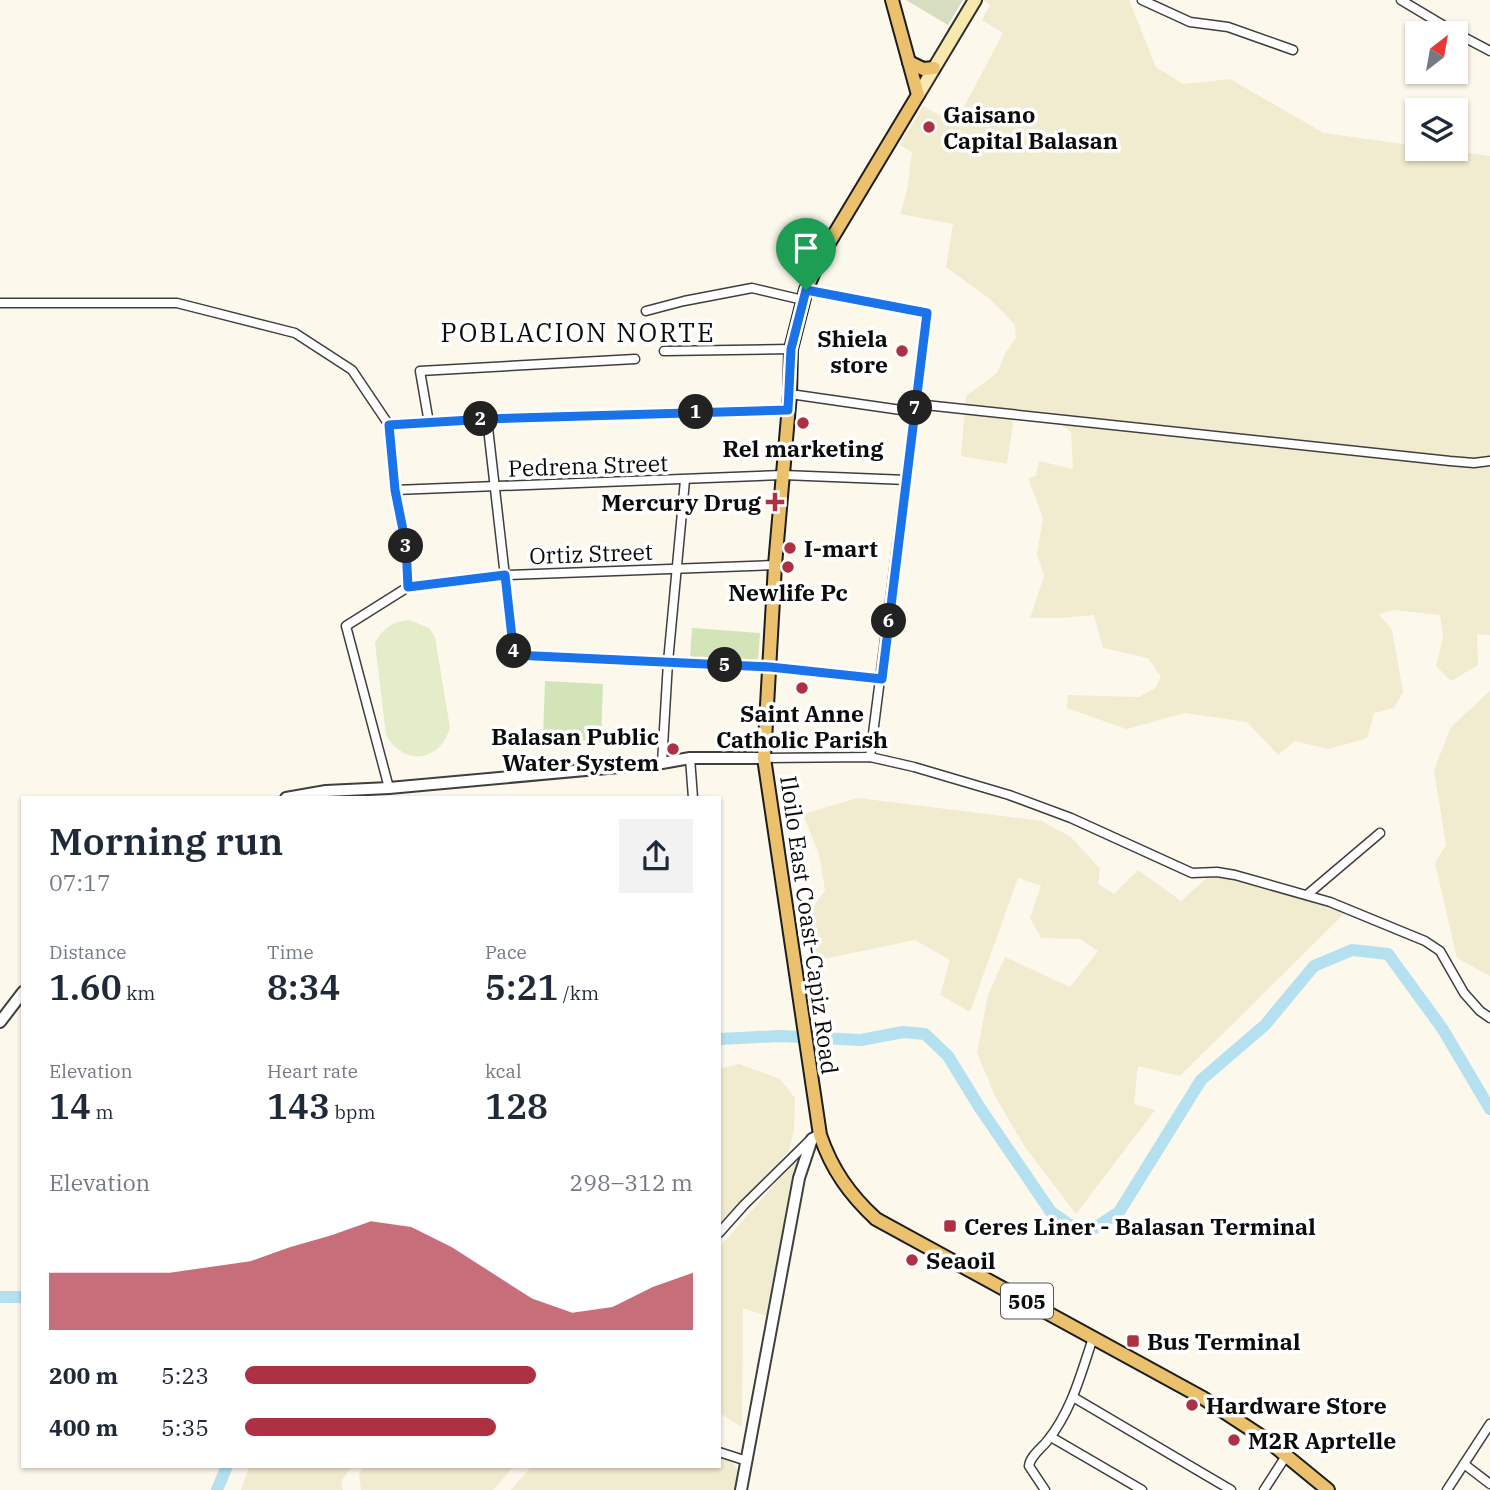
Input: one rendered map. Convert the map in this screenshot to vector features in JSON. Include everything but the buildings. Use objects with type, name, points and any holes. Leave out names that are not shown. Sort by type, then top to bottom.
[{"type":"main road","points":[[892,0],[918,95]]},
{"type":"main road","points":[[918,95],[975,0]]},
{"type":"main road","points":[[909,62],[923,69],[934,68]]},
{"type":"main road","name":"Iloilo East Coast-Capiz Road","points":[[918,95],[820,258],[804,295],[791,349],[764,758],[804,1020],[816,1137],[840,1179],[857,1202],[876,1219],[1203,1398],[1267,1440],[1328,1490]]},
{"type":"street","points":[[1142,0],[1190,22],[1227,27],[1293,50]]},
{"type":"street","points":[[1401,0],[1436,21]]},
{"type":"street","points":[[1468,39],[1490,51]]},
{"type":"street","points":[[646,311],[752,288],[927,313],[870,757]]},
{"type":"street","points":[[0,303],[177,303],[295,333],[352,370],[389,425],[395,490],[406,545],[408,587],[346,626],[389,788]]},
{"type":"street","points":[[664,351],[791,349]]},
{"type":"street","points":[[429,422],[420,371],[635,359]]},
{"type":"street","points":[[790,394],[1450,461],[1490,461]]},
{"type":"street","points":[[389,425],[487,419],[788,410]]},
{"type":"street","points":[[487,419],[514,655],[770,667],[882,679]]},
{"type":"street","name":"Pedrena Street","points":[[395,490],[783,475],[907,480]]},
{"type":"street","points":[[662,763],[668,662],[685,480]]},
{"type":"street","name":"Ortiz Street","points":[[408,587],[505,575],[775,565]]},
{"type":"street","points":[[297,796],[326,791],[389,788],[662,763],[690,758],[870,757],[914,766],[1009,795],[1071,818],[1192,873],[1217,872],[1308,894],[1425,941],[1440,951],[1464,993],[1490,1018]]},
{"type":"street","points":[[690,758],[693,796]]},
{"type":"street","points":[[1308,894],[1380,833]]},
{"type":"street","points":[[0,1022],[21,995]]},
{"type":"street","points":[[721,1231],[744,1205],[816,1137]]},
{"type":"street","points":[[741,1490],[799,1178],[816,1137]]},
{"type":"street","points":[[1045,1490],[1029,1466],[1029,1460],[1051,1437],[1073,1397],[1093,1338]]},
{"type":"street","points":[[1073,1397],[1231,1490]]},
{"type":"street","points":[[1447,1490],[1489,1427]]},
{"type":"street","points":[[1051,1437],[1142,1490]]},
{"type":"street","points":[[721,1453],[747,1461]]},
{"type":"street","points":[[1264,1490],[1286,1456]]},
{"type":"street","points":[[1464,1464],[1490,1484]]},
{"type":"shaded area","points":[[983,0],[1129,0],[1156,67],[1183,84],[1230,79],[1324,133],[1405,144],[1405,161],[1468,161],[1468,153],[1490,156],[1490,635],[1477,634],[1478,665],[1451,681],[1436,666],[1443,638],[1440,615],[1394,610],[1379,614],[1392,630],[1403,692],[1394,708],[1374,713],[1367,738],[1328,749],[1295,741],[1278,755],[1247,722],[1185,713],[1126,729],[1067,708],[1068,695],[1139,697],[1155,688],[1161,677],[1148,658],[1103,648],[1094,615],[1030,618],[1044,576],[1037,554],[1043,518],[1028,478],[1036,476],[1039,461],[1073,469],[1071,432],[1055,420],[1014,417],[1007,464],[961,456],[966,396],[997,373],[1016,338],[1015,325],[990,299],[946,267],[953,224],[900,214],[907,191],[912,152],[900,145],[923,106],[955,124],[1003,33],[982,20],[990,5]]},
{"type":"shaded area","points":[[1490,691],[1490,976],[1457,958],[1435,863],[1446,845],[1434,770],[1451,727]]},
{"type":"shaded area","points":[[858,798],[1042,821],[1071,837],[1100,869],[1098,884],[1114,894],[1138,870],[1181,901],[1209,876],[1218,874],[1321,903],[1344,914],[1180,1076],[1138,1066],[1134,1104],[1155,1110],[1076,1214],[1025,1147],[996,1098],[977,1053],[988,995],[1005,957],[1070,987],[1098,951],[1080,939],[1041,938],[1030,918],[1041,886],[1018,878],[970,1012],[940,995],[950,960],[915,940],[809,962],[802,923],[825,890],[819,854],[803,814]]},
{"type":"shaded area","points":[[739,1064],[780,1079],[795,1098],[794,1129],[789,1151],[721,1226],[721,1068]]},
{"type":"shaded area","points":[[798,1157],[766,1316],[743,1308],[742,1427],[721,1414],[721,1246]]},
{"type":"shaded area","points":[[721,1458],[734,1463],[739,1474],[735,1490],[511,1490],[530,1468],[721,1468]]},
{"type":"shaded area","points":[[248,1468],[350,1468],[341,1482],[343,1490],[241,1490]]},
{"type":"shaded area","points":[[362,1468],[512,1468],[493,1490],[361,1490],[359,1474]]},
{"type":"green space","points":[[906,0],[963,0],[948,25]]},
{"type":"green space","points":[[409,620],[429,628],[435,637],[450,728],[438,748],[421,756],[402,752],[386,735],[375,643],[389,627]]},
{"type":"green space","points":[[692,628],[760,633],[758,662],[690,657]]},
{"type":"green space","points":[[545,681],[603,684],[601,742],[543,739]]},
{"type":"waterway","points":[[721,1039],[780,1036],[861,1040],[903,1032],[925,1034],[948,1056],[1051,1212],[1074,1228],[1095,1228],[1119,1212],[1201,1080],[1265,1025],[1314,966],[1352,950],[1388,954],[1442,1028],[1490,1109]]},
{"type":"waterway","points":[[0,1297],[21,1297]]},
{"type":"waterway","points":[[217,1490],[226,1468]]},
{"type":"place","name":"Gaisano Capital Balasan","points":[[929,127]]},
{"type":"place","name":"Shiela store","points":[[902,351]]},
{"type":"place","name":"Rel marketing","points":[[803,423]]},
{"type":"place","name":"Mercury Drug","points":[[775,502]]},
{"type":"place","name":"I-mart","points":[[790,548]]},
{"type":"place","name":"Newlife Pc","points":[[788,567]]},
{"type":"place","name":"Saint Anne Catholic Parish","points":[[802,688]]},
{"type":"place","name":"Balasan Public Water System","points":[[673,749]]},
{"type":"place","name":"Ceres Liner - Balasan Terminal","points":[[950,1226]]},
{"type":"place","name":"Seaoil","points":[[912,1260]]},
{"type":"place","name":"Bus Terminal","points":[[1133,1341]]},
{"type":"place","name":"Hardware Store","points":[[1192,1405]]},
{"type":"place","name":"M2R Aprtelle","points":[[1234,1440]]},
{"type":"district","name":"POBLACION NORTE","points":[[578,332]]},
{"type":"route","points":[[806,290],[927,313],[882,679],[770,667],[514,655],[505,575],[408,587],[406,545],[395,490],[389,425],[487,419],[788,410],[791,349],[806,290]]}]
